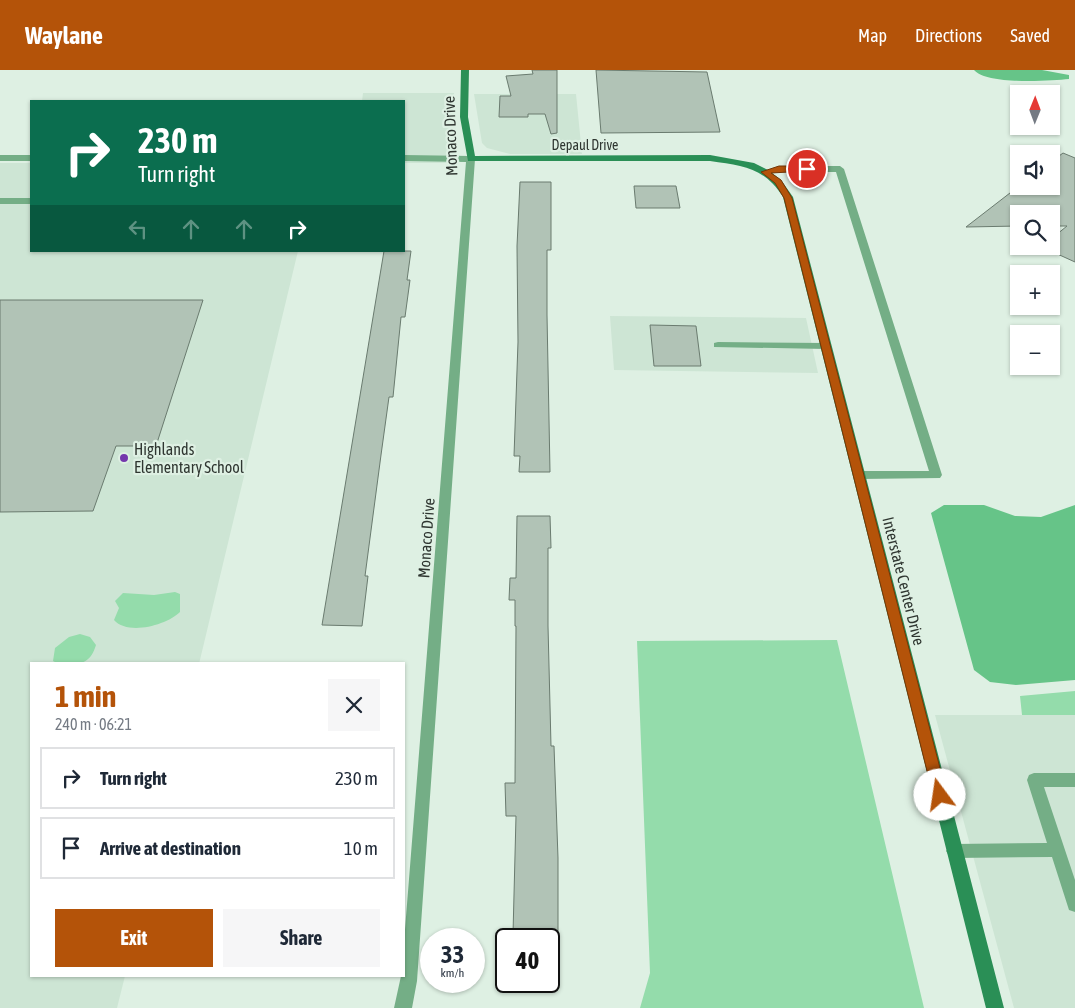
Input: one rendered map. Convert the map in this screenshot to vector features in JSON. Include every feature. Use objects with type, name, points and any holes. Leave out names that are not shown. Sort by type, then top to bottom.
[{"type":"street","name":"Monaco Drive","points":[[403,1008],[409,981],[471,158],[464,117],[465,70]]},
{"type":"street","points":[[0,158],[30,158]]},
{"type":"street","name":"Depaul Drive","points":[[405,158],[710,158],[751,165],[765,172]]},
{"type":"street","points":[[765,172],[779,169],[840,169],[936,475],[860,475]]},
{"type":"street","name":"Interstate Center Drive","points":[[765,172],[778,182],[788,198],[995,1008]]},
{"type":"street","points":[[0,201],[30,201]]},
{"type":"street","points":[[718,345],[826,346]]},
{"type":"street","points":[[1075,780],[1034,780],[1075,904]]},
{"type":"street","points":[[954,851],[1056,850]]},
{"type":"shaded area","points":[[974,70],[1042,70],[1069,75],[1069,79],[1004,80],[981,75]]},
{"type":"shaded area","points":[[363,93],[454,93],[457,163],[405,163],[405,100],[362,100]]},
{"type":"shaded area","points":[[474,94],[576,94],[582,154],[510,154],[487,148],[482,143]]},
{"type":"shaded area","name":"Highlands Elementary School","points":[[0,163],[30,163],[30,252],[298,252],[199,662],[30,662],[30,977],[125,977],[117,1008],[0,1008]]},
{"type":"shaded area","points":[[610,316],[806,318],[818,373],[614,370]]},
{"type":"shaded area","points":[[944,505],[984,505],[1015,516],[1041,517],[1075,505],[1075,680],[1016,685],[990,682],[974,670],[931,513]]},
{"type":"shaded area","points":[[175,592],[180,594],[180,612],[166,621],[138,628],[120,625],[114,620],[119,608],[115,601],[123,593],[154,595]]},
{"type":"shaded area","points":[[80,634],[90,637],[96,645],[92,655],[83,662],[53,661],[55,648],[69,637]]},
{"type":"shaded area","points":[[837,640],[924,1008],[640,1008],[650,973],[637,641]]},
{"type":"shaded area","points":[[1075,691],[1075,715],[1022,715],[1020,696]]},
{"type":"shaded area","points":[[935,715],[1075,715],[1075,1008],[1014,1008]]},
{"type":"building","points":[[532,70],[557,70],[557,133],[551,134],[545,114],[528,114],[528,117],[499,117],[500,96],[511,96],[506,76],[533,74]]},
{"type":"building","points":[[596,70],[707,72],[720,132],[601,133]]},
{"type":"building","points":[[1063,153],[1075,158],[1075,262],[1060,255],[1060,232],[1067,226],[1060,226],[1060,205],[1010,205],[1010,226],[966,227],[1010,193],[1010,195],[1060,195],[1060,155]]},
{"type":"building","points":[[520,182],[551,182],[551,250],[547,250],[550,472],[519,472],[520,456],[514,456],[518,342],[517,246]]},
{"type":"building","points":[[634,186],[676,186],[680,208],[636,208]]},
{"type":"building","points":[[411,251],[407,280],[410,280],[405,317],[401,317],[393,397],[389,397],[365,576],[368,576],[362,626],[322,625],[384,252]]},
{"type":"building","points":[[0,300],[203,300],[156,446],[116,446],[93,511],[0,512]]},
{"type":"building","points":[[650,325],[696,326],[701,366],[654,366]]},
{"type":"building","points":[[517,516],[550,516],[551,548],[548,548],[548,626],[551,746],[554,746],[558,858],[558,928],[513,928],[516,816],[506,816],[505,783],[515,783],[516,626],[515,600],[509,600],[510,578],[516,578]]},
{"type":"place","name":"Highlands Elementary School","points":[[124,458]]},
{"type":"route","points":[[807,169],[779,169],[765,172],[778,182],[788,198],[940,795]]}]
